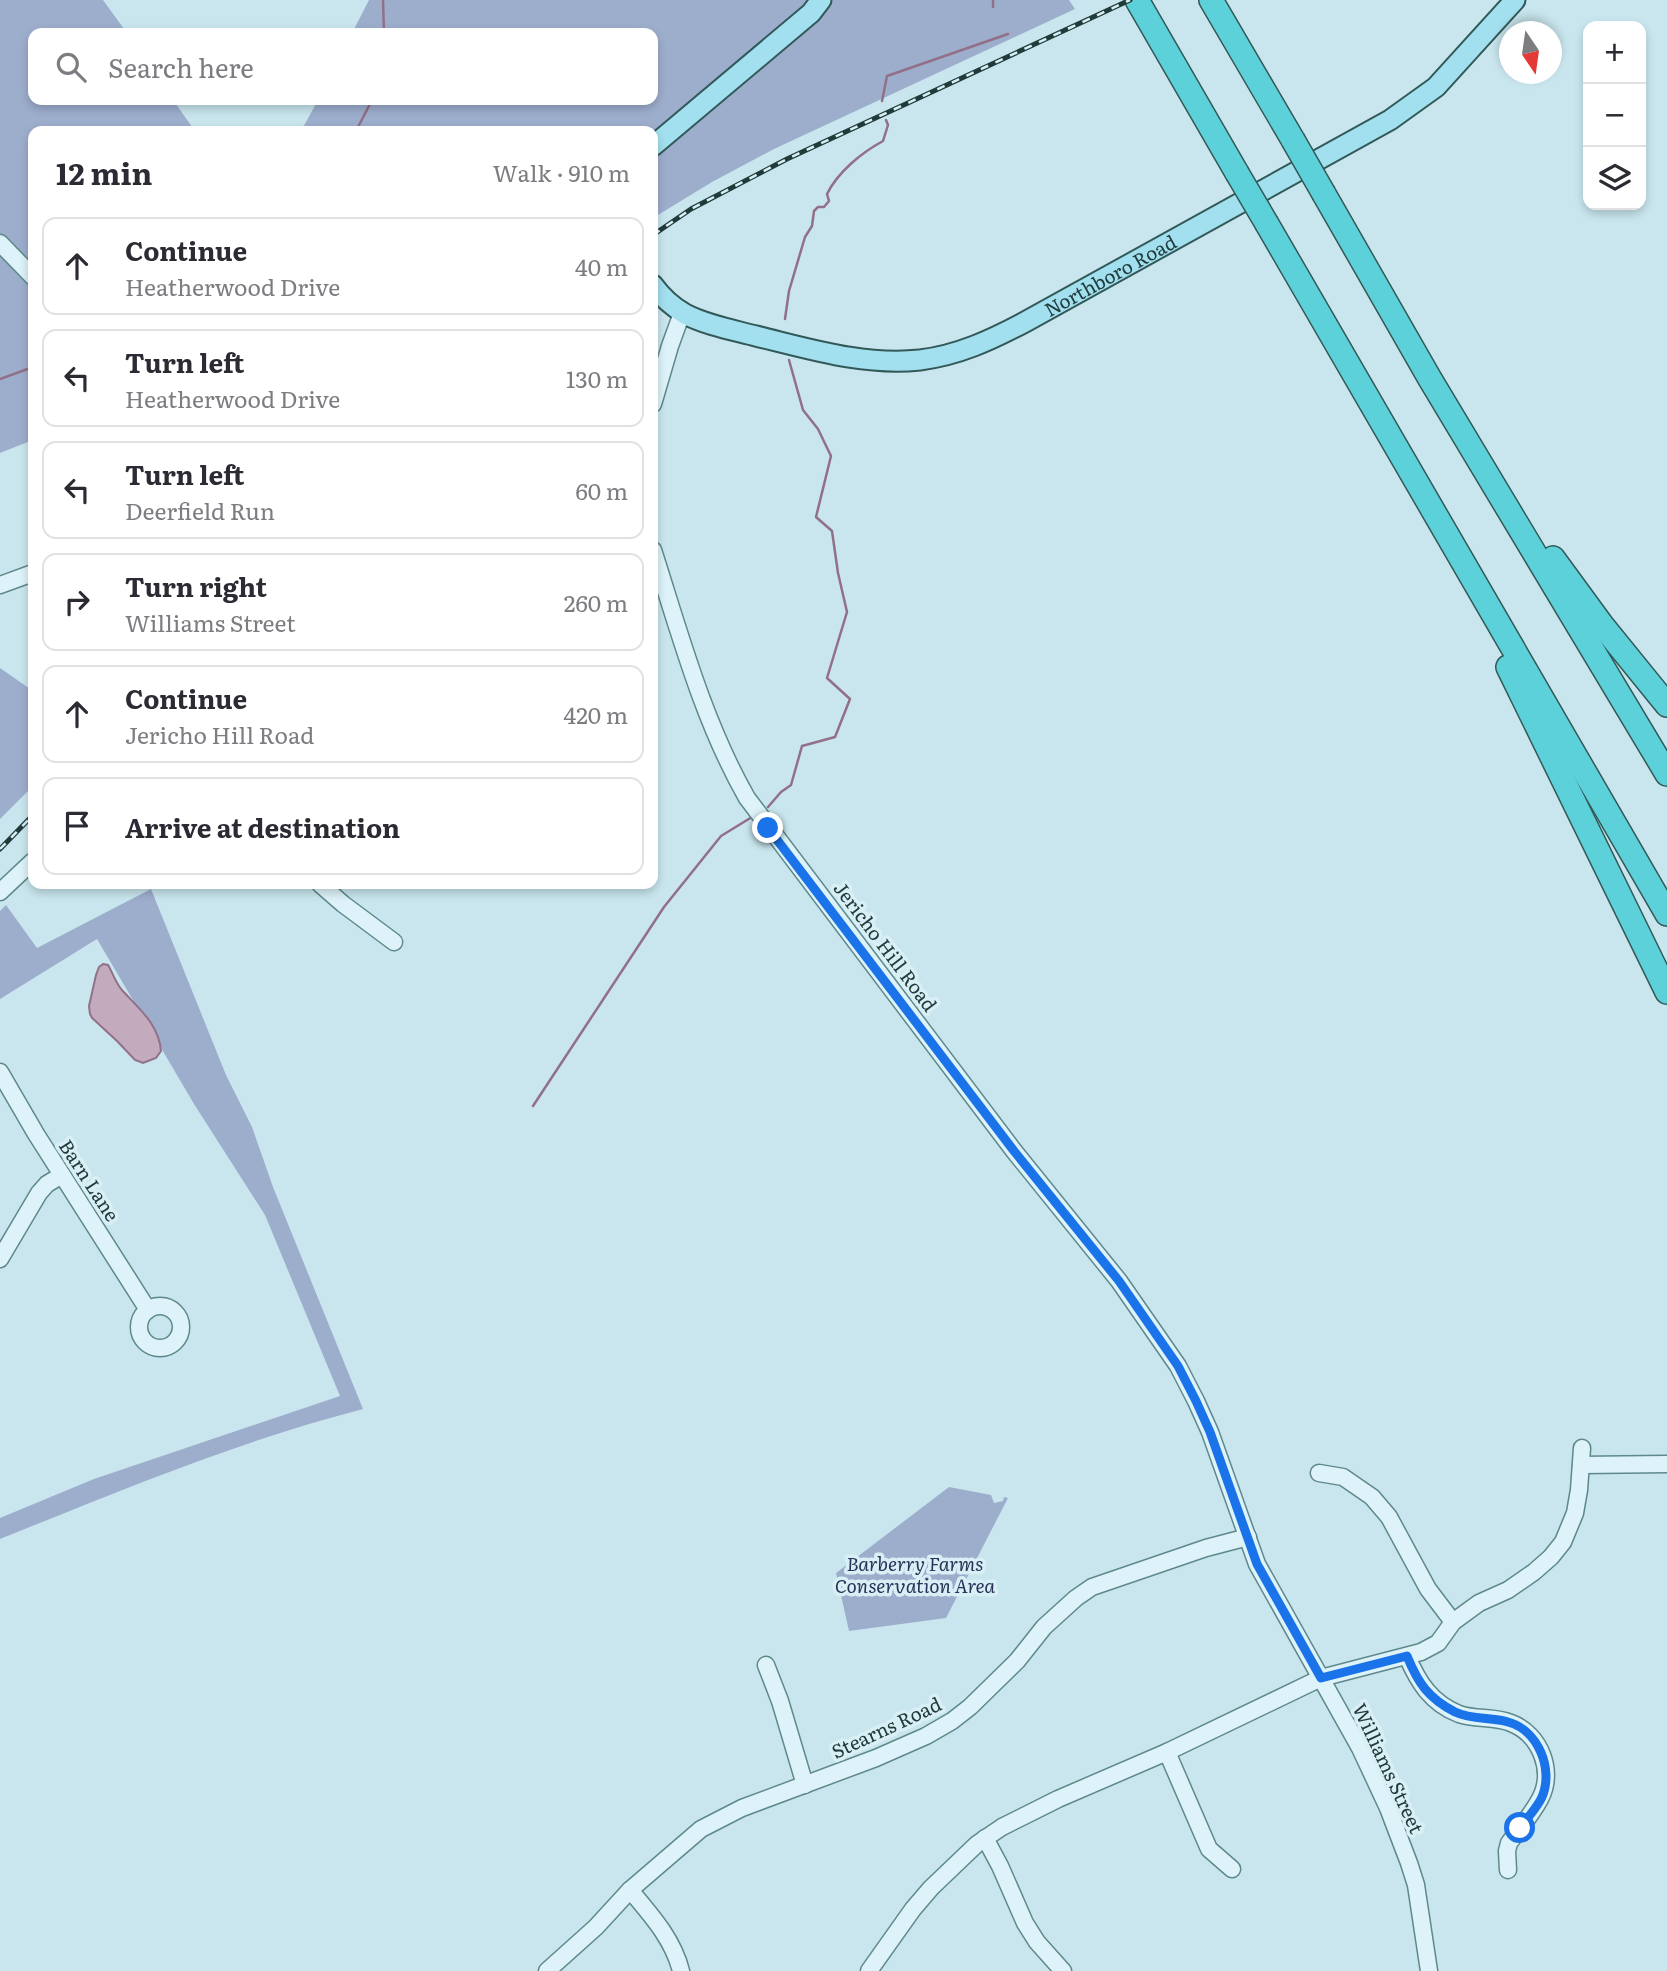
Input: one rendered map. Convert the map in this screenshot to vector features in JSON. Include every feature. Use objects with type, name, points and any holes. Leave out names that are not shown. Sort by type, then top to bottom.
[{"type":"highway","points":[[1137,0],[1667,914]]},
{"type":"highway","points":[[1211,0],[1430,379],[1667,774]]},
{"type":"highway","points":[[1430,379],[1567,578],[1667,705]]},
{"type":"highway","points":[[1424,494],[1667,992]]},
{"type":"main road","points":[[658,142],[811,13],[821,0]]},
{"type":"main road","name":"Northboro Road","points":[[658,290],[682,313],[724,328],[839,357],[907,361],[938,357],[975,347],[1390,120],[1436,87],[1515,0]]},
{"type":"street","points":[[0,243],[28,272]]},
{"type":"street","points":[[658,387],[682,313]]},
{"type":"street","name":"Jericho Hill Road","points":[[658,565],[697,686],[732,772],[747,798],[1014,1151],[1119,1281],[1153,1329]]},
{"type":"street","points":[[0,585],[28,575]]},
{"type":"street","points":[[0,892],[28,866]]},
{"type":"street","points":[[326,889],[394,942]]},
{"type":"street","name":"Barn Lane","points":[[0,1072],[23,1114],[148,1310]]},
{"type":"street","points":[[0,1259],[39,1193],[47,1184],[62,1175]]},
{"type":"street","name":"Williams Street","points":[[1153,1329],[1178,1366],[1196,1401],[1223,1467],[1257,1564],[1360,1748],[1388,1808],[1416,1885],[1429,1971]]},
{"type":"street","points":[[869,1971],[912,1909],[931,1888],[953,1865],[1002,1827],[1321,1678],[1407,1656],[1438,1643],[1453,1622],[1479,1603],[1508,1590],[1526,1578],[1551,1557],[1563,1542],[1576,1513],[1582,1457],[1667,1464]]},
{"type":"street","points":[[1320,1474],[1343,1477],[1372,1497],[1389,1517],[1428,1589],[1453,1622]]},
{"type":"street","name":"Stearns Road","points":[[547,1971],[596,1927],[630,1890],[701,1829],[742,1808],[876,1758],[926,1736],[952,1721],[1017,1661],[1044,1627],[1092,1587],[1206,1548],[1248,1537]]},
{"type":"street","points":[[1407,1656],[1425,1691],[1439,1702],[1472,1718],[1509,1722],[1518,1726],[1535,1741],[1543,1757],[1546,1769],[1542,1797],[1510,1843],[1507,1851],[1508,1870]]},
{"type":"street","points":[[766,1665],[805,1785]]},
{"type":"street","points":[[1167,1752],[1209,1849],[1232,1869]]},
{"type":"street","points":[[985,1838],[1025,1923],[1037,1942],[1063,1971]]},
{"type":"street","points":[[630,1890],[664,1932],[674,1949],[681,1971]]},
{"type":"green space","points":[[0,0],[103,0],[123,28],[28,28],[28,105],[177,105],[191,126],[28,126],[28,442],[0,453]]},
{"type":"green space","points":[[369,0],[1069,0],[1075,9],[774,149],[658,215],[658,126],[304,126],[315,105],[658,105],[658,28],[355,28]]},
{"type":"green space","points":[[0,668],[28,688],[28,791],[0,819]]},
{"type":"green space","points":[[151,889],[226,1075],[252,1127],[273,1187],[363,1409],[225,1452],[0,1539],[0,1518],[94,1479],[340,1396],[265,1215],[194,1104],[97,939],[0,999],[0,911],[6,905],[37,948]]},
{"type":"green space","name":"Barberry Farms Conservation Area","points":[[949,1487],[991,1495],[994,1503],[1003,1501],[1004,1497],[1008,1498],[946,1618],[849,1631],[836,1573]]},
{"type":"shaded area","points":[[103,964],[108,965],[120,987],[152,1025],[161,1051],[156,1058],[143,1063],[135,1060],[92,1018],[89,1006],[96,975]]},
{"type":"waterway","points":[[383,0],[384,28]]},
{"type":"waterway","points":[[993,0],[993,7]]},
{"type":"waterway","points":[[882,101],[887,76],[1008,34]]},
{"type":"waterway","points":[[359,126],[369,105]]},
{"type":"waterway","points":[[785,319],[789,291],[805,237],[812,226],[814,211],[818,207],[824,207],[829,201],[827,194],[844,171],[883,141],[888,125],[886,120]]},
{"type":"waterway","points":[[768,807],[791,785],[802,746],[835,737],[850,699],[827,678],[847,612],[832,531],[816,517],[831,456],[818,429],[803,410],[789,360]]},
{"type":"waterway","points":[[0,379],[28,369]]},
{"type":"waterway","points":[[533,1106],[664,907],[721,836],[752,817]]},
{"type":"railway","points":[[658,232],[691,209],[787,159],[1130,0]]},
{"type":"railway","points":[[0,849],[28,820]]},
{"type":"route","points":[[768,828],[1014,1151],[1119,1281],[1178,1366],[1210,1432],[1257,1564],[1321,1678],[1407,1656],[1425,1691],[1439,1702],[1472,1718],[1492,1719],[1518,1726],[1535,1741],[1546,1769],[1542,1797],[1520,1828]]}]
